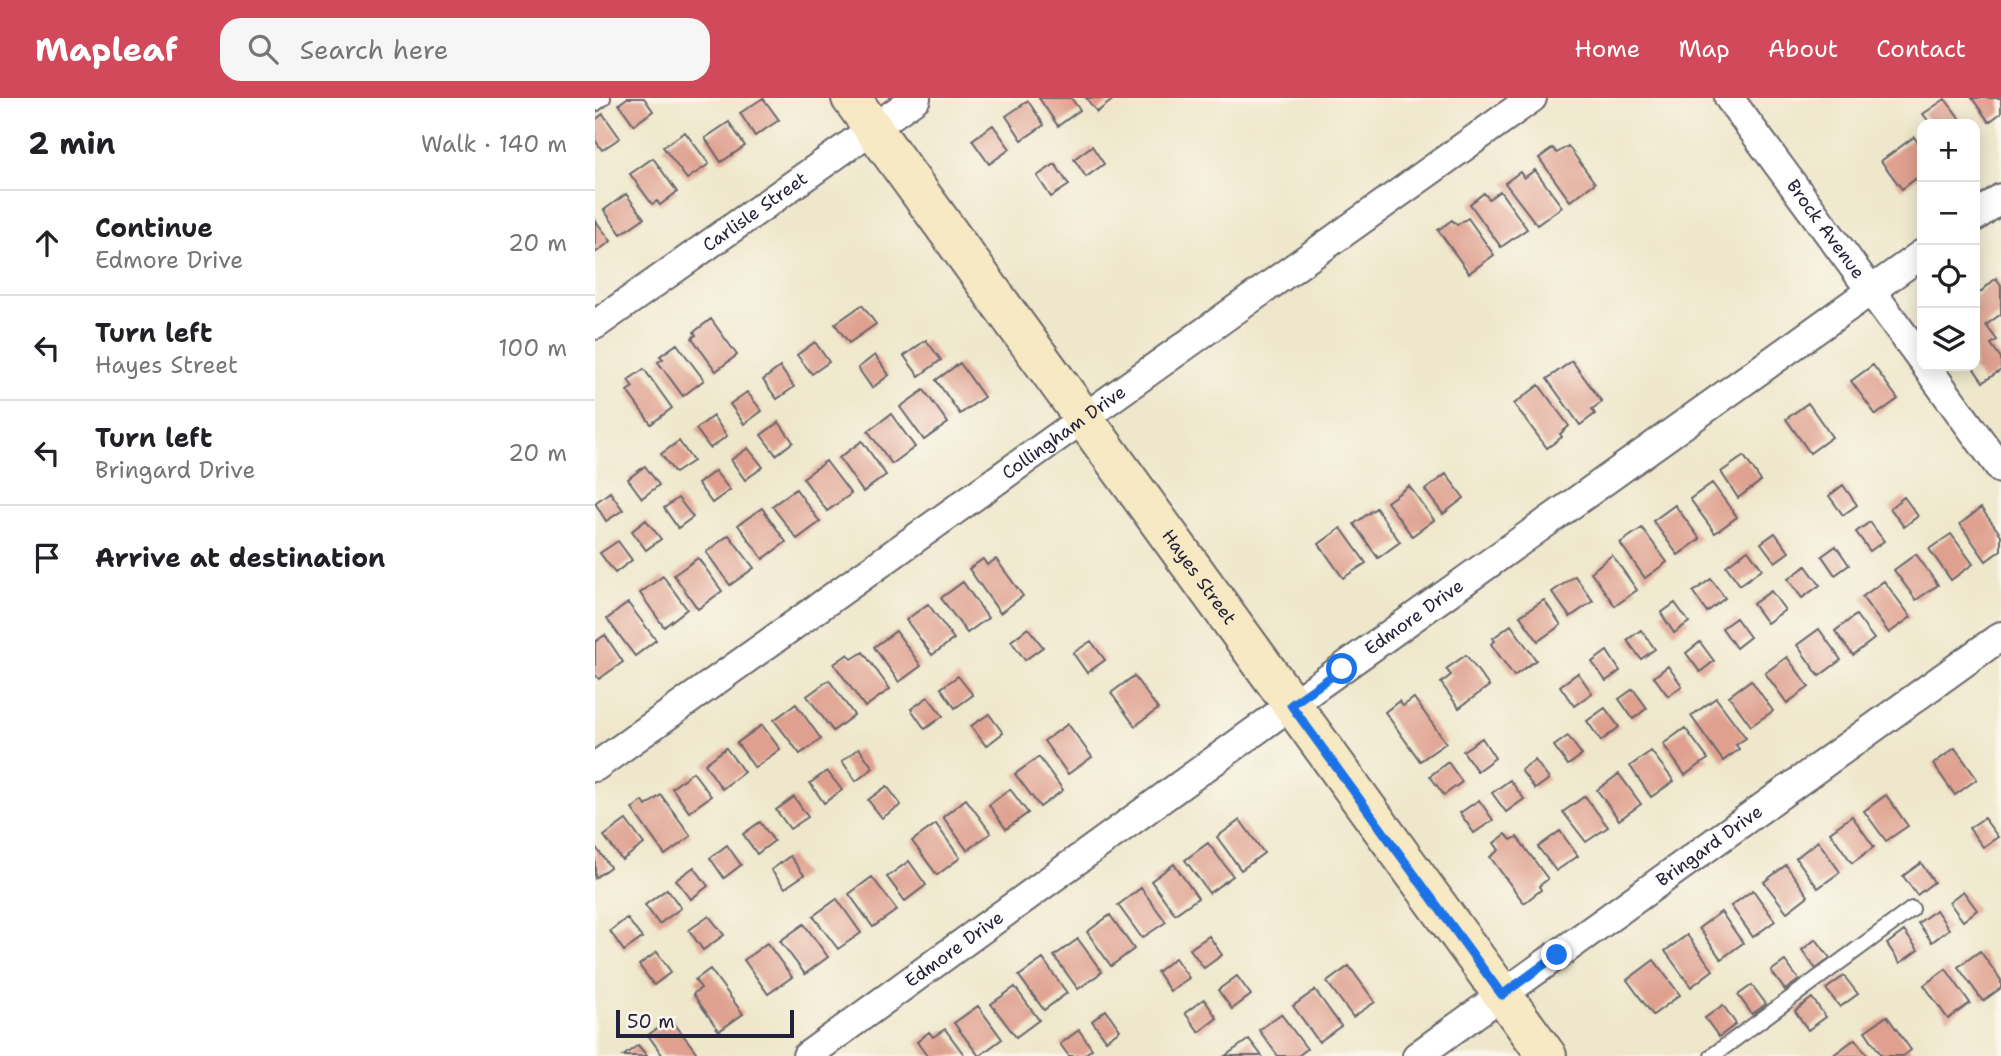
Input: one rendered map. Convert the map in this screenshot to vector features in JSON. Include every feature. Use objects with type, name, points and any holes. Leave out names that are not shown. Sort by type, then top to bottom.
[{"type":"street","name":"Hayes Street","points":[[851,98],[1547,1056]]},
{"type":"street","name":"Carlisle Street","points":[[595,325],[916,98]]},
{"type":"street","name":"Collingham Drive","points":[[595,767],[1532,98]]},
{"type":"street","name":"Brock Avenue","points":[[1729,98],[1917,353]]},
{"type":"street","points":[[1980,213],[2001,198]]},
{"type":"street","name":"Edmore Drive","points":[[807,1056],[1291,705],[1917,258]]},
{"type":"street","points":[[1930,371],[2001,469]]},
{"type":"street","name":"Bringard Drive","points":[[1417,1056],[2001,636]]},
{"type":"lane","points":[[595,104],[603,98]]},
{"type":"lane","points":[[1712,1056],[1912,909]]},
{"type":"building","points":[[627,98],[644,98],[653,111],[634,125],[619,104]]},
{"type":"building","points":[[763,98],[779,120],[755,136],[740,113]]},
{"type":"building","points":[[1039,98],[1071,98],[1080,110],[1058,126]]},
{"type":"building","points":[[1086,98],[1115,98],[1097,112]]},
{"type":"building","points":[[1972,98],[2001,98],[2001,113],[1989,122]]},
{"type":"building","points":[[1945,99],[1960,119],[1927,119],[1923,114]]},
{"type":"building","points":[[1028,101],[1044,125],[1022,140],[1006,116]]},
{"type":"building","points":[[603,114],[620,138],[602,150],[595,140],[595,120]]},
{"type":"building","points":[[729,122],[745,146],[721,162],[705,138]]},
{"type":"building","points":[[993,125],[1010,149],[989,164],[972,140]]},
{"type":"building","points":[[685,132],[709,164],[687,179],[663,147]]},
{"type":"building","points":[[1914,137],[1917,141],[1917,178],[1902,189],[1881,161]]},
{"type":"building","points":[[1092,146],[1104,164],[1086,177],[1074,159]]},
{"type":"building","points":[[1568,146],[1595,183],[1570,201],[1539,158],[1553,148],[1557,153]]},
{"type":"building","points":[[653,158],[677,192],[660,205],[657,201],[652,204],[630,174]]},
{"type":"building","points":[[1055,164],[1069,185],[1051,197],[1037,176]]},
{"type":"building","points":[[1535,170],[1562,207],[1537,225],[1505,183],[1520,172],[1524,178]]},
{"type":"building","points":[[1500,191],[1527,229],[1501,247],[1470,204],[1484,193],[1489,199]]},
{"type":"building","points":[[626,194],[644,218],[621,234],[604,210]]},
{"type":"building","points":[[1468,218],[1494,255],[1469,273],[1438,230],[1452,220],[1457,225]]},
{"type":"building","points":[[595,220],[611,241],[595,253]]},
{"type":"building","points":[[1996,278],[2001,285],[2001,314],[1986,325],[1997,340],[1991,344],[2001,358],[2001,370],[1983,382],[1975,371],[1980,371],[1980,292]]},
{"type":"building","points":[[862,305],[876,324],[849,343],[835,324]]},
{"type":"building","points":[[711,319],[737,355],[716,371],[692,338],[696,335],[694,332]]},
{"type":"building","points":[[926,340],[941,360],[919,376],[904,356]]},
{"type":"building","points":[[815,342],[829,362],[812,374],[797,355]]},
{"type":"building","points":[[677,344],[704,380],[683,396],[658,362],[663,359],[660,356]]},
{"type":"building","points":[[875,355],[889,375],[872,388],[858,368]]},
{"type":"building","points":[[1572,361],[1602,402],[1592,409],[1595,414],[1580,425],[1547,379]]},
{"type":"building","points":[[960,363],[984,397],[960,414],[936,380]]},
{"type":"building","points":[[1873,365],[1898,399],[1876,415],[1851,381]]},
{"type":"building","points":[[780,367],[794,387],[777,399],[763,380]]},
{"type":"building","points":[[644,369],[672,408],[651,424],[627,391],[633,387],[628,380]]},
{"type":"building","points":[[1539,385],[1569,426],[1560,434],[1562,437],[1547,448],[1514,404]]},
{"type":"building","points":[[924,390],[948,423],[924,440],[900,407]]},
{"type":"building","points":[[747,392],[762,411],[744,424],[730,404]]},
{"type":"building","points":[[1808,403],[1832,437],[1810,453],[1786,419]]},
{"type":"building","points":[[891,414],[915,447],[892,464],[868,431]]},
{"type":"building","points":[[713,416],[727,436],[710,448],[696,429]]},
{"type":"building","points":[[779,422],[793,442],[776,455],[761,435]]},
{"type":"building","points":[[679,441],[693,461],[675,473],[661,454]]},
{"type":"building","points":[[862,441],[886,475],[863,492],[839,458]]},
{"type":"building","points":[[748,448],[763,467],[745,480],[731,460]]},
{"type":"building","points":[[1744,456],[1761,481],[1738,498],[1721,472]]},
{"type":"building","points":[[826,461],[851,494],[827,511],[803,478]]},
{"type":"building","points":[[645,466],[659,485],[642,498],[628,479]]},
{"type":"building","points":[[715,471],[730,490],[712,503],[698,484]]},
{"type":"building","points":[[1446,474],[1464,498],[1443,514],[1425,490]]},
{"type":"building","points":[[1712,483],[1737,517],[1715,533],[1690,499]]},
{"type":"building","points":[[1843,485],[1857,505],[1843,515],[1829,496]]},
{"type":"building","points":[[1409,486],[1434,520],[1412,536],[1387,502]]},
{"type":"building","points":[[796,489],[820,522],[797,539],[772,506]]},
{"type":"building","points":[[610,492],[623,510],[606,521],[595,503]]},
{"type":"building","points":[[1904,497],[1918,516],[1904,527],[1890,508]]},
{"type":"building","points":[[678,498],[693,517],[678,528],[664,508]]},
{"type":"building","points":[[1675,505],[1700,539],[1678,555],[1653,521]]},
{"type":"building","points":[[762,508],[786,542],[763,559],[738,525]]},
{"type":"building","points":[[1376,508],[1400,542],[1378,558],[1354,524]]},
{"type":"building","points":[[1981,508],[2001,535],[2001,550],[1986,561],[1960,524]]},
{"type":"building","points":[[646,520],[661,539],[646,550],[632,531]]},
{"type":"building","points":[[1870,522],[1884,541],[1870,551],[1856,532]]},
{"type":"building","points":[[1341,528],[1366,563],[1343,578],[1319,544]]},
{"type":"building","points":[[1642,528],[1667,562],[1645,578],[1620,543]]},
{"type":"building","points":[[1775,533],[1789,552],[1775,562],[1761,543]]},
{"type":"building","points":[[1951,534],[1973,564],[1951,580],[1929,549]]},
{"type":"building","points":[[729,535],[754,568],[730,585],[706,552]]},
{"type":"building","points":[[618,541],[632,560],[615,573],[600,553]]},
{"type":"building","points":[[1836,546],[1849,565],[1835,575],[1822,556]]},
{"type":"building","points":[[1748,550],[1762,569],[1740,585],[1726,566]]},
{"type":"building","points":[[1916,554],[1938,585],[1916,600],[1894,570]]},
{"type":"building","points":[[1612,555],[1637,590],[1615,606],[1591,572]]},
{"type":"building","points":[[698,558],[722,591],[698,609],[674,575]]},
{"type":"building","points":[[983,559],[987,565],[996,559],[1023,596],[1000,613],[969,569]]},
{"type":"building","points":[[1806,566],[1820,585],[1802,598],[1788,579]]},
{"type":"building","points":[[663,576],[687,609],[664,627],[640,593]]},
{"type":"building","points":[[1575,576],[1593,601],[1570,617],[1552,592]]},
{"type":"building","points":[[1711,579],[1725,598],[1707,612],[1693,592]]},
{"type":"building","points":[[1884,581],[1911,617],[1889,633],[1862,597]]},
{"type":"building","points":[[963,582],[988,618],[967,633],[941,598]]},
{"type":"building","points":[[1771,591],[1785,610],[1767,623],[1753,604]]},
{"type":"building","points":[[1544,600],[1561,625],[1538,641],[1520,616]]},
{"type":"building","points":[[628,603],[656,640],[635,656],[607,619]]},
{"type":"building","points":[[1675,603],[1689,622],[1674,633],[1661,613]]},
{"type":"building","points":[[928,604],[954,639],[932,655],[906,620]]},
{"type":"building","points":[[1856,615],[1874,639],[1853,655],[1835,631]]},
{"type":"building","points":[[1736,618],[1750,637],[1736,648],[1722,628]]},
{"type":"building","points":[[1511,625],[1536,660],[1514,676],[1491,644],[1495,641],[1493,638]]},
{"type":"building","points":[[1028,628],[1043,647],[1025,660],[1011,641]]},
{"type":"building","points":[[1819,629],[1841,660],[1819,676],[1797,645]]},
{"type":"building","points":[[1641,630],[1655,649],[1641,659],[1627,640]]},
{"type":"building","points":[[896,631],[921,666],[899,682],[874,647]]},
{"type":"building","points":[[605,635],[623,662],[599,679],[595,674],[595,642]]},
{"type":"building","points":[[1091,641],[1105,660],[1087,673],[1073,653]]},
{"type":"building","points":[[1700,642],[1714,661],[1700,672],[1686,653]]},
{"type":"building","points":[[1607,651],[1620,671],[1606,681],[1592,662]]},
{"type":"building","points":[[863,652],[890,689],[865,707],[834,664],[848,654],[852,659]]},
{"type":"building","points":[[1466,655],[1489,686],[1459,708],[1441,683],[1451,675],[1446,669]]},
{"type":"building","points":[[1787,657],[1809,687],[1787,703],[1765,673]]},
{"type":"building","points":[[1668,666],[1682,686],[1668,696],[1654,677]]},
{"type":"building","points":[[1578,673],[1592,693],[1574,706],[1560,686]]},
{"type":"building","points":[[958,676],[973,695],[955,708],[941,688]]},
{"type":"building","points":[[1134,676],[1158,709],[1135,726],[1111,693]]},
{"type":"building","points":[[829,680],[854,715],[833,731],[807,696]]},
{"type":"building","points":[[1751,680],[1773,711],[1751,726],[1729,696]]},
{"type":"building","points":[[1633,689],[1647,708],[1633,719],[1619,699]]},
{"type":"building","points":[[928,697],[943,716],[925,729],[911,709]]},
{"type":"building","points":[[1414,698],[1446,743],[1420,761],[1385,712],[1399,701],[1403,706]]},
{"type":"building","points":[[1716,698],[1746,738],[1736,745],[1739,749],[1723,761],[1691,716]]},
{"type":"building","points":[[796,704],[821,739],[800,754],[774,720]]},
{"type":"building","points":[[1605,708],[1619,727],[1601,741],[1587,721]]},
{"type":"building","points":[[989,714],[1003,733],[986,746],[971,726]]},
{"type":"building","points":[[1068,724],[1092,757],[1068,774],[1044,741]]},
{"type":"building","points":[[762,725],[780,749],[755,768],[737,743]]},
{"type":"building","points":[[1685,728],[1708,759],[1685,775],[1663,744]]},
{"type":"building","points":[[1568,736],[1582,755],[1568,765],[1554,746]]},
{"type":"building","points":[[1482,738],[1495,758],[1477,771],[1463,751]]},
{"type":"building","points":[[726,748],[744,772],[722,789],[705,764]]},
{"type":"building","points":[[859,748],[873,768],[856,781],[842,761]]},
{"type":"building","points":[[1955,748],[1977,779],[1955,795],[1933,764]]},
{"type":"building","points":[[1651,751],[1674,781],[1651,797],[1630,766]]},
{"type":"building","points":[[1039,757],[1063,790],[1040,807],[1015,774]]},
{"type":"building","points":[[1535,760],[1549,779],[1535,789],[1521,770]]},
{"type":"building","points":[[1448,762],[1462,782],[1444,795],[1430,776]]},
{"type":"building","points":[[827,771],[842,790],[824,803],[810,783]]},
{"type":"building","points":[[693,772],[711,796],[689,812],[672,788]]},
{"type":"building","points":[[1619,774],[1641,804],[1619,820],[1597,790]]},
{"type":"building","points":[[1510,780],[1524,799],[1506,812],[1492,793]]},
{"type":"building","points":[[887,786],[901,805],[882,818],[868,800]]},
{"type":"building","points":[[1010,789],[1028,813],[1006,829],[989,805]]},
{"type":"building","points":[[661,795],[691,836],[665,855],[632,809],[643,801],[646,806]]},
{"type":"building","points":[[1886,795],[1908,826],[1886,841],[1864,811]]},
{"type":"building","points":[[1585,796],[1608,827],[1586,842],[1563,812]]},
{"type":"building","points":[[794,797],[808,817],[790,829],[776,810]]},
{"type":"building","points":[[966,799],[991,833],[967,850],[943,817]]},
{"type":"building","points":[[1479,800],[1493,820],[1474,833],[1460,813]]},
{"type":"building","points":[[1852,816],[1874,847],[1852,863],[1830,832]]},
{"type":"building","points":[[1984,818],[1998,837],[1983,847],[1969,828]]},
{"type":"building","points":[[626,820],[644,844],[622,860],[604,836]]},
{"type":"building","points":[[1240,820],[1264,853],[1241,870],[1217,837]]},
{"type":"building","points":[[760,822],[774,841],[757,854],[743,834]]},
{"type":"building","points":[[936,824],[960,858],[937,875],[912,841]]},
{"type":"building","points":[[1560,831],[1578,856],[1556,871],[1538,847]]},
{"type":"building","points":[[1506,834],[1511,840],[1517,837],[1548,879],[1539,886],[1541,890],[1524,903],[1490,857],[1499,850],[1494,843]]},
{"type":"building","points":[[1818,841],[1840,872],[1818,888],[1796,858]]},
{"type":"building","points":[[1208,843],[1233,876],[1209,893],[1185,860]]},
{"type":"building","points":[[727,845],[741,865],[724,878],[710,858]]},
{"type":"building","points":[[595,846],[610,867],[595,878]]},
{"type":"building","points":[[790,856],[804,875],[785,888],[771,870]]},
{"type":"building","points":[[909,861],[926,885],[905,901],[887,877]]},
{"type":"building","points":[[1921,863],[1934,882],[1917,895],[1903,876]]},
{"type":"building","points":[[1174,864],[1198,898],[1175,914],[1151,881]]},
{"type":"building","points":[[1786,865],[1808,896],[1787,912],[1764,882]]},
{"type":"building","points":[[694,867],[708,886],[691,899],[676,880]]},
{"type":"building","points":[[872,877],[897,910],[873,927],[849,894]]},
{"type":"building","points":[[1141,888],[1166,922],[1142,938],[1118,905]]},
{"type":"building","points":[[667,889],[681,908],[659,924],[645,905]]},
{"type":"building","points":[[1753,890],[1775,921],[1753,937],[1731,906]]},
{"type":"building","points":[[1963,891],[1977,910],[1963,921],[1949,902]]},
{"type":"building","points":[[837,899],[861,933],[838,949],[813,916]]},
{"type":"building","points":[[1936,910],[1949,929],[1932,942],[1918,923]]},
{"type":"building","points":[[1721,912],[1743,943],[1721,959],[1699,928]]},
{"type":"building","points":[[1110,915],[1134,949],[1111,966],[1087,932]]},
{"type":"building","points":[[709,916],[724,935],[703,950],[689,930]]},
{"type":"building","points":[[627,918],[642,938],[624,951],[610,931]]},
{"type":"building","points":[[804,924],[828,957],[805,974],[780,941]]},
{"type":"building","points":[[1904,931],[1918,950],[1900,963],[1887,944]]},
{"type":"building","points":[[1687,935],[1713,970],[1691,987],[1665,951]]},
{"type":"building","points":[[1209,936],[1222,955],[1204,968],[1190,949]]},
{"type":"building","points":[[1078,939],[1102,972],[1078,989],[1054,956]]},
{"type":"building","points":[[1816,939],[1830,958],[1816,969],[1802,950]]},
{"type":"building","points":[[767,943],[792,977],[768,994],[744,960]]},
{"type":"building","points":[[1980,951],[2001,980],[2001,988],[1983,1001],[1958,967]]},
{"type":"building","points":[[657,952],[671,972],[654,985],[639,965]]},
{"type":"building","points":[[1175,958],[1189,978],[1170,991],[1157,972]]},
{"type":"building","points":[[1043,959],[1067,993],[1044,1010],[1019,976]]},
{"type":"building","points":[[1654,960],[1680,995],[1653,1015],[1627,980]]},
{"type":"building","points":[[1785,961],[1799,980],[1785,990],[1771,971]]},
{"type":"building","points":[[1349,966],[1375,1002],[1353,1017],[1327,982]]},
{"type":"building","points":[[710,969],[743,1014],[719,1031],[693,994],[701,988],[695,980]]},
{"type":"building","points":[[1946,969],[1970,1003],[1948,1019],[1924,985]]},
{"type":"building","points":[[1237,976],[1251,995],[1232,1009],[1218,990]]},
{"type":"building","points":[[1844,976],[1858,994],[1840,1007],[1826,989]]},
{"type":"building","points":[[1752,985],[1766,1004],[1752,1014],[1738,995]]},
{"type":"building","points":[[1015,987],[1039,1020],[1016,1037],[991,1004]]},
{"type":"building","points":[[1315,990],[1341,1026],[1319,1042],[1293,1006]]},
{"type":"building","points":[[1812,998],[1826,1017],[1808,1030],[1795,1011]]},
{"type":"building","points":[[1204,999],[1217,1018],[1199,1032],[1185,1013]]},
{"type":"building","points":[[1723,1005],[1736,1024],[1719,1037],[1705,1018]]},
{"type":"building","points":[[978,1006],[1002,1039],[979,1056],[954,1023]]},
{"type":"building","points":[[1106,1010],[1120,1030],[1106,1040],[1092,1021]]},
{"type":"building","points":[[1281,1014],[1307,1049],[1298,1056],[1278,1056],[1259,1030]]},
{"type":"building","points":[[1887,1016],[1911,1050],[1903,1056],[1882,1056],[1865,1031]]},
{"type":"building","points":[[671,1019],[696,1052],[690,1056],[663,1056],[648,1035]]},
{"type":"building","points":[[945,1029],[965,1056],[927,1056],[917,1042],[929,1032],[933,1037]]},
{"type":"building","points":[[1079,1030],[1092,1049],[1083,1056],[1069,1056],[1060,1044]]},
{"type":"building","points":[[1249,1039],[1262,1056],[1225,1056]]},
{"type":"building","points":[[1855,1039],[1868,1056],[1832,1056]]},
{"type":"building","points":[[638,1045],[647,1056],[623,1056]]},
{"type":"route","points":[[1342,669],[1291,705],[1502,995],[1557,955]]}]
